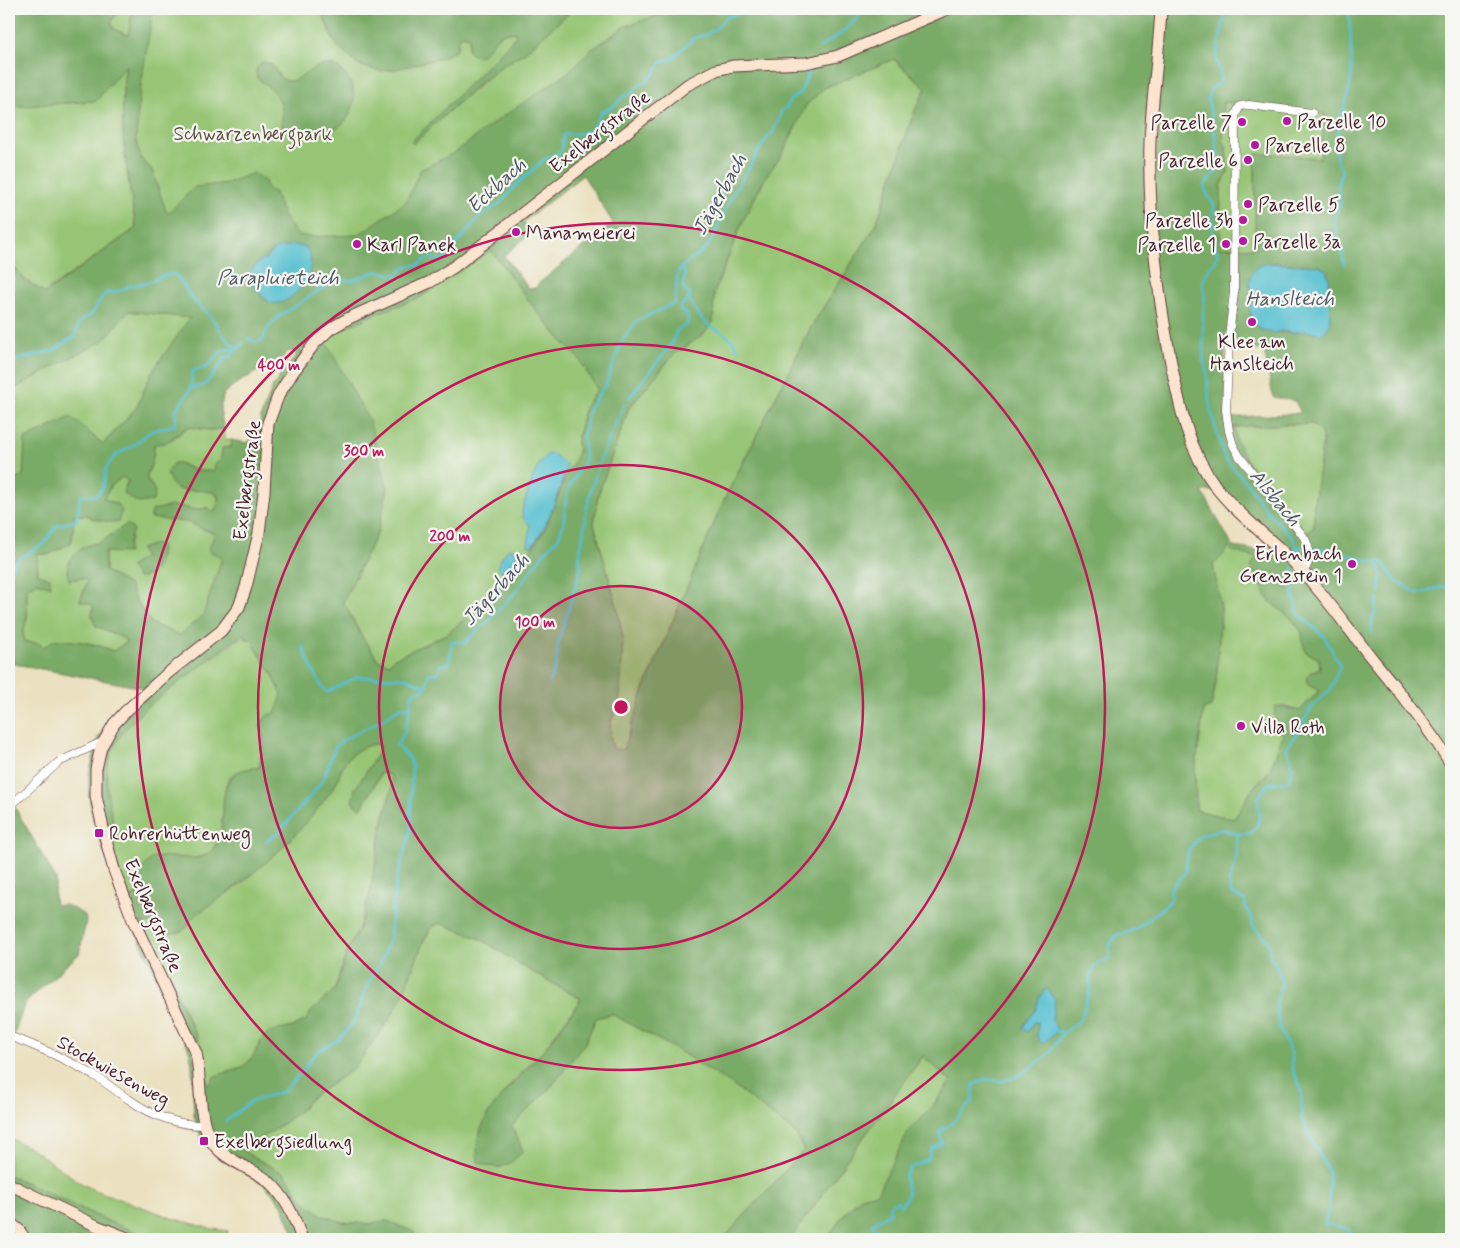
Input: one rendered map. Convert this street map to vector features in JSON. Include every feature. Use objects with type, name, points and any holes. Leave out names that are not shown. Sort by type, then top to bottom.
[{"type":"main road","name":"Exelbergstraße","points":[[302,1239],[291,1210],[281,1194],[260,1175],[221,1152],[210,1138],[201,1111],[196,1053],[126,904],[106,840],[97,802],[95,778],[97,761],[104,741],[114,724],[168,673],[221,631],[239,607],[246,587],[259,533],[270,416],[279,394],[322,335],[341,322],[430,282],[455,266],[687,85],[707,74],[733,66],[806,63],[838,56],[947,9]]},
{"type":"main road","points":[[1161,9],[1150,140],[1151,215],[1159,292],[1180,407],[1190,442],[1198,459],[1217,487],[1238,512],[1301,570],[1412,706],[1451,764]]},
{"type":"main road","points":[[9,1184],[97,1226],[130,1239]]},
{"type":"main road","points":[[9,1222],[20,1230],[25,1239]]},
{"type":"street","points":[[1301,570],[1308,565],[1308,544],[1240,457],[1231,439],[1227,419],[1228,356],[1234,292],[1235,116],[1240,106],[1249,104],[1312,113]]},
{"type":"street","points":[[10,807],[20,800],[59,762],[104,741]]},
{"type":"street","name":"Stockwiesenweg","points":[[9,1036],[49,1051],[154,1114],[189,1125],[205,1125]]},
{"type":"green space","points":[[9,9],[120,9],[111,22],[114,29],[128,35],[133,9],[155,9],[152,16],[139,98],[136,141],[141,158],[152,170],[167,214],[195,187],[227,183],[254,173],[265,181],[268,190],[275,192],[283,216],[298,235],[312,237],[358,235],[406,202],[420,170],[456,152],[492,124],[567,73],[592,49],[626,26],[673,9],[1451,9],[1451,1239],[827,1239],[841,1218],[861,1197],[877,1193],[908,1132],[932,1107],[951,1081],[923,1056],[791,1239],[723,1239],[804,1150],[795,1133],[731,1084],[679,1051],[612,1014],[596,1018],[585,1043],[551,1087],[512,1126],[523,1151],[507,1165],[492,1167],[478,1162],[477,1145],[481,1129],[488,1115],[508,1088],[548,1045],[581,999],[532,972],[481,939],[440,923],[432,927],[424,940],[401,999],[389,1020],[353,1069],[311,1098],[300,1111],[271,1132],[241,1148],[249,1155],[285,1174],[304,1201],[322,1215],[342,1222],[368,1224],[387,1221],[414,1232],[417,1239],[296,1239],[282,1205],[273,1194],[263,1184],[218,1157],[202,1141],[194,1116],[190,1053],[174,1013],[119,896],[93,818],[89,796],[89,774],[98,738],[109,721],[149,689],[9,663],[9,483],[23,475],[25,439],[71,417],[103,444],[137,407],[151,373],[190,318],[128,311],[104,340],[9,391],[9,261],[24,279],[45,293],[136,228],[124,146],[122,106],[126,65],[96,101],[9,107]],"holes":[[[894,59],[926,88],[913,115],[876,225],[811,327],[723,502],[645,687],[623,750],[614,749],[610,730],[611,720],[620,698],[623,637],[617,607],[594,524],[598,495],[629,408],[673,355],[704,334],[713,322],[714,293],[742,223],[766,176],[782,155],[806,105],[824,88]],[[1223,102],[1325,114],[1320,158],[1255,154],[1255,248],[1220,247],[1221,186],[1228,172],[1226,147],[1223,141]],[[583,175],[613,223],[539,283],[536,288],[529,289],[504,256],[532,232],[523,222]],[[298,245],[304,284],[293,295],[260,293],[248,277],[249,273],[275,249]],[[491,250],[532,305],[580,360],[597,389],[585,407],[577,441],[578,452],[575,460],[567,473],[545,529],[533,547],[516,569],[487,600],[447,634],[393,659],[389,664],[378,660],[343,602],[378,531],[388,488],[369,420],[326,342],[338,331],[375,314],[419,298]],[[1274,263],[1319,266],[1326,270],[1328,276],[1330,319],[1321,334],[1313,331],[1293,333],[1263,331],[1254,323],[1250,306],[1255,301],[1257,294],[1249,286],[1252,273]],[[1225,349],[1264,350],[1273,397],[1295,401],[1301,413],[1225,418]],[[288,351],[297,354],[273,386],[261,416],[259,432],[255,431],[250,441],[247,443],[232,440],[231,447],[222,448],[221,460],[215,464],[214,471],[195,471],[179,463],[173,463],[167,474],[176,488],[207,491],[218,496],[214,512],[207,508],[195,510],[173,506],[153,510],[150,518],[187,522],[215,534],[208,550],[222,558],[203,615],[180,635],[152,624],[137,602],[129,585],[105,571],[105,552],[128,553],[133,529],[127,524],[101,542],[83,547],[69,560],[67,571],[69,580],[82,578],[88,580],[80,601],[93,605],[92,616],[96,626],[121,637],[127,642],[113,651],[77,641],[54,640],[44,647],[37,643],[25,642],[23,634],[27,617],[27,588],[37,582],[51,587],[50,578],[38,574],[37,554],[50,554],[72,542],[74,515],[87,515],[94,519],[118,522],[122,510],[117,504],[104,499],[110,487],[122,477],[128,480],[123,493],[138,503],[153,501],[155,492],[147,479],[147,474],[153,459],[154,444],[165,443],[188,427],[209,430],[224,429],[220,409],[224,393],[237,383],[282,358]],[[1312,424],[1321,433],[1323,441],[1314,503],[1314,527],[1305,533],[1248,462],[1236,441],[1234,427]],[[1202,491],[1213,491],[1242,523],[1261,538],[1275,553],[1233,547]],[[1228,546],[1232,551],[1258,558],[1253,562],[1251,568],[1270,602],[1291,618],[1302,632],[1302,640],[1306,652],[1319,659],[1320,668],[1307,678],[1308,685],[1320,691],[1299,711],[1276,706],[1274,713],[1283,735],[1270,770],[1253,788],[1235,818],[1196,810],[1195,771],[1204,709],[1211,707],[1216,683],[1221,608],[1213,565],[1227,551]],[[244,635],[246,639],[253,642],[272,673],[282,695],[275,714],[268,715],[260,726],[264,736],[259,768],[244,770],[234,775],[228,782],[221,829],[218,841],[213,849],[210,853],[197,857],[152,858],[143,868],[138,894],[130,898],[119,872],[106,820],[111,832],[114,832],[107,792],[107,768],[111,752],[123,731],[147,707],[233,641]],[[374,744],[380,747],[380,750],[355,789],[352,802],[360,808],[362,807],[381,772],[391,776],[392,788],[384,816],[370,893],[358,931],[347,951],[335,989],[311,1012],[306,1020],[293,1027],[269,1032],[261,1041],[252,1058],[243,1067],[215,1076],[208,1086],[206,1067],[197,1037],[140,922],[146,924],[155,922],[168,934],[184,929],[192,918],[249,876],[295,835],[332,790],[345,763],[359,749]],[[1040,996],[1055,1000],[1052,1019],[1037,1037],[1038,1022],[1022,1028],[1036,1009]]]},
{"type":"green space","points":[[120,9],[133,9],[128,35],[114,29],[111,22]]},
{"type":"green space","name":"Schwarzenbergpark","points":[[143,9],[322,9],[333,39],[339,48],[357,64],[381,71],[441,58],[458,47],[458,39],[463,35],[469,37],[468,51],[487,50],[502,34],[506,32],[516,33],[516,36],[506,47],[411,142],[502,66],[525,52],[573,9],[739,9],[152,373],[137,407],[103,444],[23,475],[9,483],[9,391],[104,340],[128,311],[191,318],[178,233],[131,158]]},
{"type":"green space","points":[[322,9],[573,9],[525,52],[481,82],[413,144],[411,142],[506,47],[516,36],[516,33],[507,32],[500,35],[481,56],[475,56],[468,51],[469,37],[463,35],[458,39],[457,50],[441,58],[381,71],[357,64],[339,48],[333,39]]},
{"type":"green space","points":[[893,59],[926,88],[913,115],[876,225],[811,327],[723,502],[645,687],[623,750],[614,749],[610,734],[611,724],[617,709],[617,607],[594,524],[598,495],[629,408],[673,355],[689,345],[713,322],[714,293],[742,223],[766,176],[782,155],[806,105],[824,88]]},
{"type":"green space","points":[[262,62],[271,64],[281,78],[290,81],[298,79],[321,66],[329,65],[338,68],[347,77],[354,93],[352,108],[345,122],[331,131],[320,134],[308,135],[285,132],[282,125],[280,101],[274,92],[257,78],[256,70]]},
{"type":"green space","points":[[126,63],[122,106],[124,146],[136,228],[44,293],[24,279],[9,261],[9,107],[96,101]]},
{"type":"green space","points":[[1222,102],[1325,114],[1321,158],[1274,154],[1255,155],[1256,248],[1220,247],[1221,186],[1228,172],[1226,147],[1223,141]]},
{"type":"green space","points":[[491,249],[532,305],[580,360],[597,389],[585,407],[577,441],[578,452],[575,460],[567,473],[545,529],[533,547],[516,569],[487,600],[447,634],[393,659],[389,664],[378,660],[343,602],[378,531],[326,343],[338,331],[375,314],[419,298]]},
{"type":"green space","points":[[1312,424],[1321,433],[1323,441],[1314,503],[1314,527],[1305,533],[1248,462],[1236,441],[1233,427]]},
{"type":"green space","points":[[188,427],[209,430],[224,429],[225,439],[232,440],[232,447],[214,471],[196,471],[179,463],[193,491],[210,491],[214,493],[218,500],[217,505],[214,512],[207,508],[195,510],[173,506],[153,510],[150,517],[187,522],[215,534],[222,558],[204,615],[180,635],[152,624],[137,602],[129,585],[105,571],[105,552],[127,545],[131,540],[127,524],[101,542],[83,547],[69,580],[82,578],[88,580],[80,600],[93,605],[92,616],[96,626],[121,637],[127,642],[113,651],[77,641],[54,640],[44,647],[37,643],[25,642],[23,634],[27,617],[27,588],[37,582],[51,586],[38,574],[37,554],[50,554],[72,542],[74,515],[87,515],[94,519],[117,504],[104,499],[110,487],[122,477],[128,479],[123,493],[153,487],[147,479],[147,475],[153,456],[154,444],[171,440]]},
{"type":"green space","points":[[152,545],[161,545],[157,567],[145,577],[138,578],[131,569],[131,566],[144,557],[140,549]]},
{"type":"green space","points":[[1227,545],[1259,558],[1270,602],[1291,618],[1302,632],[1302,640],[1319,659],[1320,668],[1308,674],[1307,683],[1320,690],[1299,711],[1283,706],[1274,713],[1283,735],[1270,770],[1253,788],[1235,818],[1196,810],[1195,771],[1204,708],[1211,707],[1216,683],[1221,608],[1213,565],[1227,551]]},
{"type":"green space","points":[[244,635],[255,643],[255,647],[272,673],[282,695],[264,736],[259,768],[240,771],[233,774],[228,780],[219,838],[210,852],[194,859],[170,857],[140,888],[137,894],[129,898],[119,872],[109,836],[100,786],[117,726]]},
{"type":"green space","points":[[377,744],[380,750],[355,789],[354,804],[360,808],[362,807],[382,772],[391,776],[392,788],[384,816],[370,893],[358,931],[347,951],[335,989],[306,1020],[293,1027],[273,1030],[261,1041],[252,1058],[243,1067],[227,1071],[208,1087],[203,1060],[190,1023],[139,920],[143,923],[155,922],[168,934],[188,927],[192,917],[241,884],[293,837],[336,783],[345,761],[354,752],[365,745]]},
{"type":"green space","points":[[9,797],[56,879],[55,905],[66,905],[85,915],[86,922],[79,954],[25,1003],[9,1049]]},
{"type":"green space","points":[[440,923],[481,939],[532,972],[581,999],[543,1051],[515,1079],[486,1117],[522,1151],[512,1126],[551,1087],[585,1043],[596,1018],[612,1014],[679,1051],[731,1084],[795,1133],[804,1151],[723,1239],[417,1239],[414,1232],[387,1221],[368,1224],[342,1222],[322,1215],[304,1201],[285,1174],[249,1155],[240,1148],[271,1132],[300,1111],[311,1098],[353,1069],[401,999],[424,940],[432,927]]},
{"type":"green space","points":[[923,1056],[951,1081],[932,1107],[903,1202],[881,1196],[868,1195],[856,1201],[827,1239],[791,1239],[840,1170]]},
{"type":"green space","points":[[9,1138],[34,1150],[92,1189],[172,1218],[212,1229],[228,1231],[227,1239],[154,1239],[110,1222],[9,1175]]},
{"type":"green space","points":[[9,1175],[110,1222],[154,1239],[9,1239]]},
{"type":"water","name":"Parapluieteich","points":[[294,245],[306,247],[310,256],[310,267],[307,277],[294,295],[277,303],[269,302],[255,287],[248,274],[275,249]]},
{"type":"water","name":"Hanslteich","points":[[1267,263],[1319,266],[1326,270],[1329,278],[1330,325],[1322,334],[1302,331],[1273,333],[1267,332],[1256,325],[1251,316],[1250,306],[1255,301],[1257,294],[1249,286],[1252,274],[1256,268]]},
{"type":"water","points":[[548,454],[553,454],[566,464],[566,468],[548,520],[531,547],[528,546],[530,525],[523,518],[522,511],[538,466]]},
{"type":"water","points":[[509,548],[513,549],[520,559],[516,568],[508,573],[504,573],[497,567]]},
{"type":"water","points":[[1047,988],[1055,1000],[1052,1019],[1058,1031],[1042,1044],[1037,1037],[1038,1022],[1034,1022],[1028,1032],[1022,1028],[1036,1009],[1040,996]]},
{"type":"waterway","name":"Eckbach","points":[[248,338],[256,342],[263,340],[268,327],[279,316],[334,281],[353,280],[377,271],[394,275],[406,266],[418,265],[428,258],[443,260],[480,216],[502,202],[513,188],[544,159],[559,154],[565,134],[578,134],[591,130],[601,112],[614,106],[624,96],[631,94],[637,87],[648,80],[655,73],[661,62],[672,59],[694,38],[705,35],[715,29],[727,17],[755,9]]},
{"type":"waterway","name":"Jägerbach","points":[[820,47],[839,35],[867,9]]},
{"type":"waterway","name":"Alsbach","points":[[1226,9],[1216,58],[1221,77],[1219,84],[1211,88],[1208,98],[1220,167],[1204,186],[1214,205],[1212,232],[1217,255],[1202,284],[1205,296],[1203,360],[1207,373],[1210,408],[1225,459],[1247,483],[1266,510],[1293,538],[1297,548],[1296,560]]},
{"type":"waterway","points":[[1344,265],[1342,248],[1338,240],[1334,220],[1340,203],[1338,186],[1342,170],[1337,160],[1336,137],[1351,78],[1352,52],[1349,9]]},
{"type":"waterway","name":"Jägerbach","points":[[226,1121],[250,1102],[284,1091],[305,1068],[311,1058],[320,1050],[339,1039],[353,1023],[365,990],[384,956],[390,937],[396,881],[410,833],[412,766],[408,756],[397,745],[406,729],[405,725],[413,692],[425,689],[429,673],[437,674],[440,665],[449,664],[452,641],[465,643],[479,628],[485,625],[517,590],[543,554],[559,537],[569,487],[584,462],[583,436],[589,409],[606,384],[622,341],[637,321],[675,303],[678,272],[704,250],[711,241],[730,199],[767,137],[773,133],[781,111],[786,108],[790,100],[801,92],[809,71]]},
{"type":"waterway","points":[[629,398],[673,342],[677,330],[687,325],[687,314],[681,311],[680,307],[688,300],[690,293],[685,291],[683,284],[685,273],[681,269]]},
{"type":"waterway","points":[[9,362],[55,350],[75,337],[79,322],[93,313],[106,293],[120,291],[129,286],[147,283],[162,276],[174,274],[193,300],[212,318],[220,330]]},
{"type":"waterway","points":[[689,299],[702,319],[729,337],[738,349]]},
{"type":"waterway","points":[[223,334],[237,348]]},
{"type":"waterway","name":"Eckbach","points":[[9,572],[16,560],[44,544],[56,526],[77,520],[80,497],[98,494],[103,487],[106,468],[116,455],[134,445],[151,431],[175,425],[176,410],[190,390],[193,370],[205,368],[223,350],[238,349],[244,342]]},
{"type":"waterway","points":[[191,388],[205,385],[224,359],[231,356],[236,350]]},
{"type":"waterway","points":[[549,682],[555,668],[558,643],[581,568],[579,559],[589,497],[602,455],[624,405]]},
{"type":"waterway","points":[[1297,548],[1330,549],[1369,561],[1383,562],[1396,581],[1417,593],[1445,587],[1451,589]]},
{"type":"waterway","points":[[1378,562],[1382,575],[1380,592]]},
{"type":"waterway","name":"Alsbach","points":[[868,1239],[878,1231],[872,1224],[890,1213],[889,1206],[897,1201],[901,1206],[908,1195],[905,1176],[910,1168],[928,1159],[932,1149],[942,1143],[940,1131],[951,1124],[972,1102],[974,1085],[984,1079],[1002,1081],[1019,1076],[1049,1054],[1063,1033],[1080,1020],[1091,988],[1090,976],[1096,964],[1109,959],[1110,945],[1116,935],[1139,927],[1171,901],[1171,888],[1185,873],[1188,851],[1201,835],[1222,829],[1238,834],[1252,833],[1259,821],[1258,798],[1268,784],[1289,781],[1293,766],[1286,747],[1295,736],[1312,707],[1330,690],[1340,666],[1324,636],[1298,614],[1293,593],[1293,568]]},
{"type":"waterway","points":[[1371,634],[1378,599]]},
{"type":"waterway","points":[[302,646],[317,678],[327,692],[357,677],[406,678],[426,687]]},
{"type":"waterway","points":[[266,841],[278,833],[323,780],[335,747],[343,740],[382,720],[399,708],[410,707]]},
{"type":"waterway","points":[[1238,834],[1236,861],[1229,882],[1231,893],[1245,901],[1253,926],[1268,941],[1271,959],[1275,962],[1282,981],[1276,1005],[1279,1027],[1292,1055],[1292,1068],[1301,1088],[1302,1120],[1329,1173],[1329,1205],[1325,1224],[1348,1229],[1354,1239]]},
{"type":"waterway","name":"Alsbach","points":[[1058,1031],[1063,1033]]},
{"type":"place","name":"Parzelle 10","points":[[1287,121]]},
{"type":"place","name":"Parzelle 7","points":[[1242,122]]},
{"type":"place","name":"Parzelle 8","points":[[1255,145]]},
{"type":"place","name":"Parzelle 6","points":[[1248,160]]},
{"type":"place","name":"Parzelle 5","points":[[1248,204]]},
{"type":"place","name":"Parzelle 3b","points":[[1243,220]]},
{"type":"place","name":"Manameierei","points":[[516,232]]},
{"type":"place","name":"Parzelle 3a","points":[[1243,241]]},
{"type":"place","name":"Karl Panek","points":[[357,244]]},
{"type":"place","name":"Parzelle 1","points":[[1226,244]]},
{"type":"place","name":"Klee am Hanslteich","points":[[1252,322]]},
{"type":"place","name":"Erlenbach Grenzstein 1","points":[[1352,564]]},
{"type":"place","name":"Villa Roth","points":[[1241,726]]},
{"type":"place","name":"Rohrerhüttenweg","points":[[99,833]]},
{"type":"place","name":"Exelbergsiedlung","points":[[204,1141]]}]
